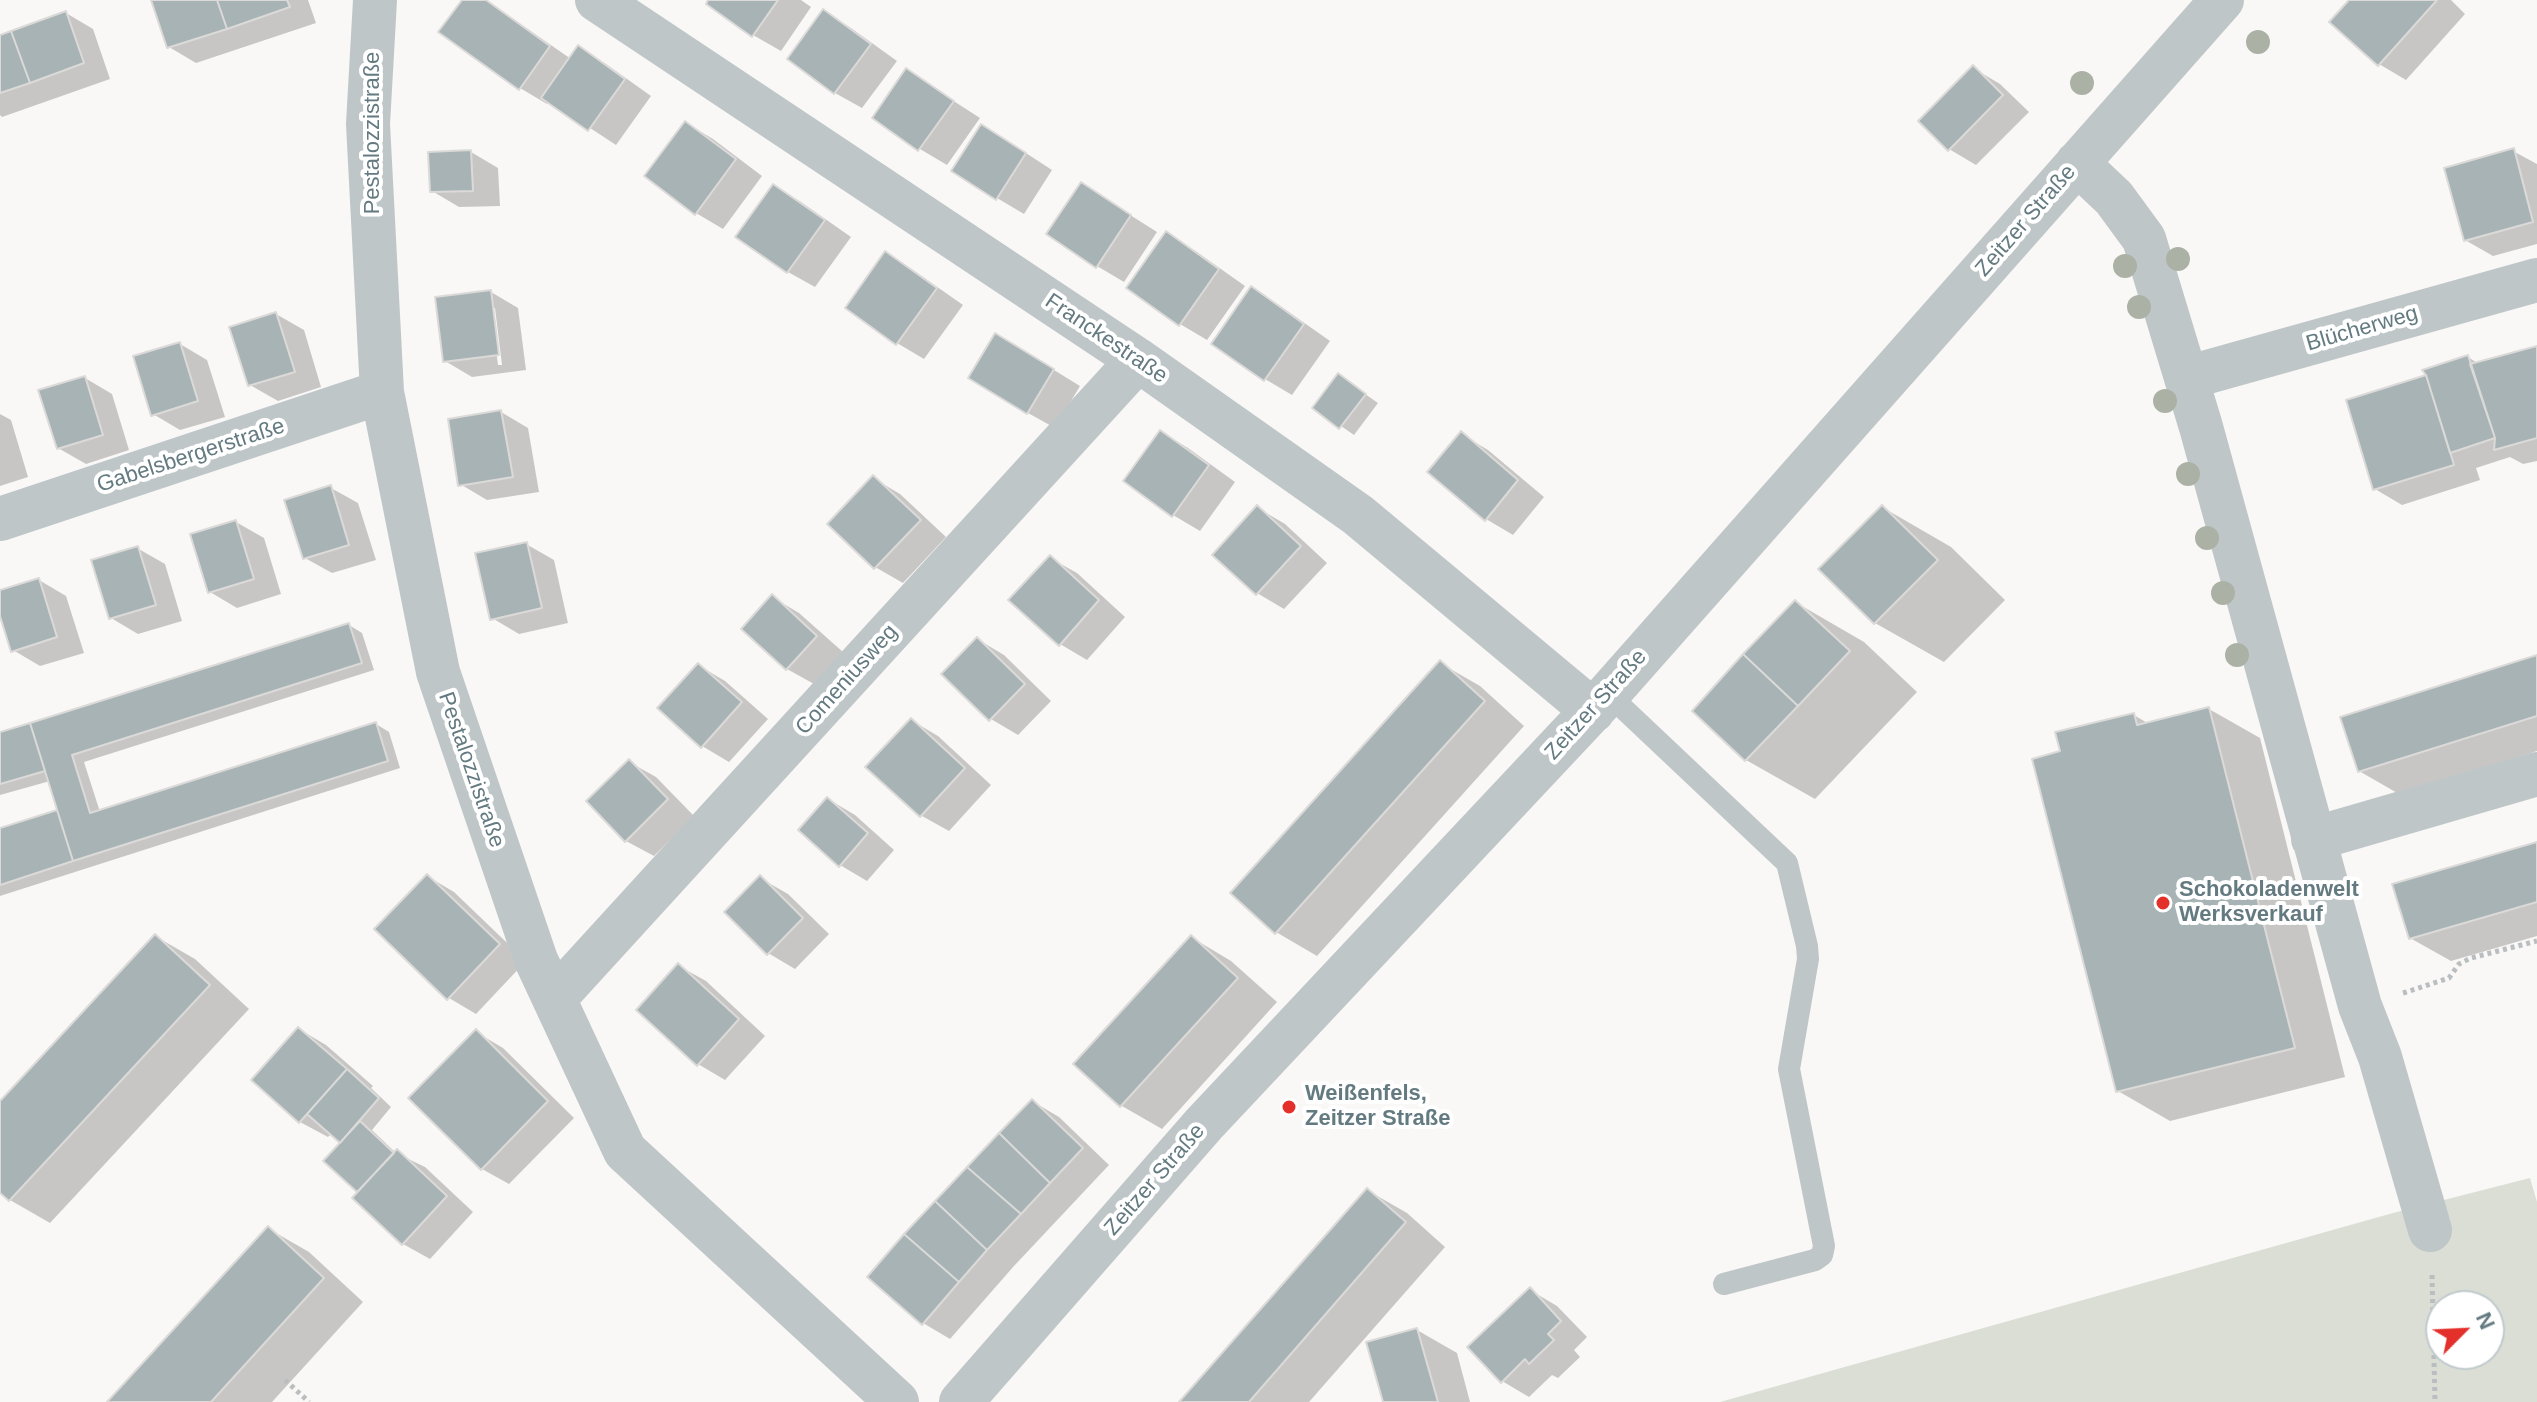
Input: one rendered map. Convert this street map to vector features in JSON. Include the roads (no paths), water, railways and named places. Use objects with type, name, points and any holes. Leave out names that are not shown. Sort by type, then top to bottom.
[{"type":"street","name":"Pestalozzistraße","points":[[375,0],[368,124],[382,392],[438,672],[536,960],[625,1151],[897,1402]]},
{"type":"street","name":"Franckestraße","points":[[597,0],[1138,360],[1358,515],[1600,703]]},
{"type":"street","name":"Zeitzer Straße","points":[[961,1402],[1204,1124],[1600,703],[2222,0]]},
{"type":"street","points":[[2077,163],[2114,198],[2144,239],[2239,561],[2360,1006],[2380,1057],[2430,1230]]},
{"type":"street","name":"Blücherweg","points":[[2186,378],[2537,280]]},
{"type":"street","name":"Comeniusweg","points":[[554,999],[1138,360]]},
{"type":"street","name":"Gabelsbergerstraße","points":[[0,519],[382,392]]},
{"type":"street","points":[[2313,839],[2537,774]]},
{"type":"lane","points":[[1600,703],[1787,863],[1807,946],[1808,959],[1789,1069],[1824,1246],[1822,1255],[1815,1260],[1724,1284]]},
{"type":"place","name":"Schokoladenwelt Werksverkauf","points":[[2163,903]]},
{"type":"place","name":"Weißenfels, Zeitzer Straße","points":[[1289,1107]]}]
